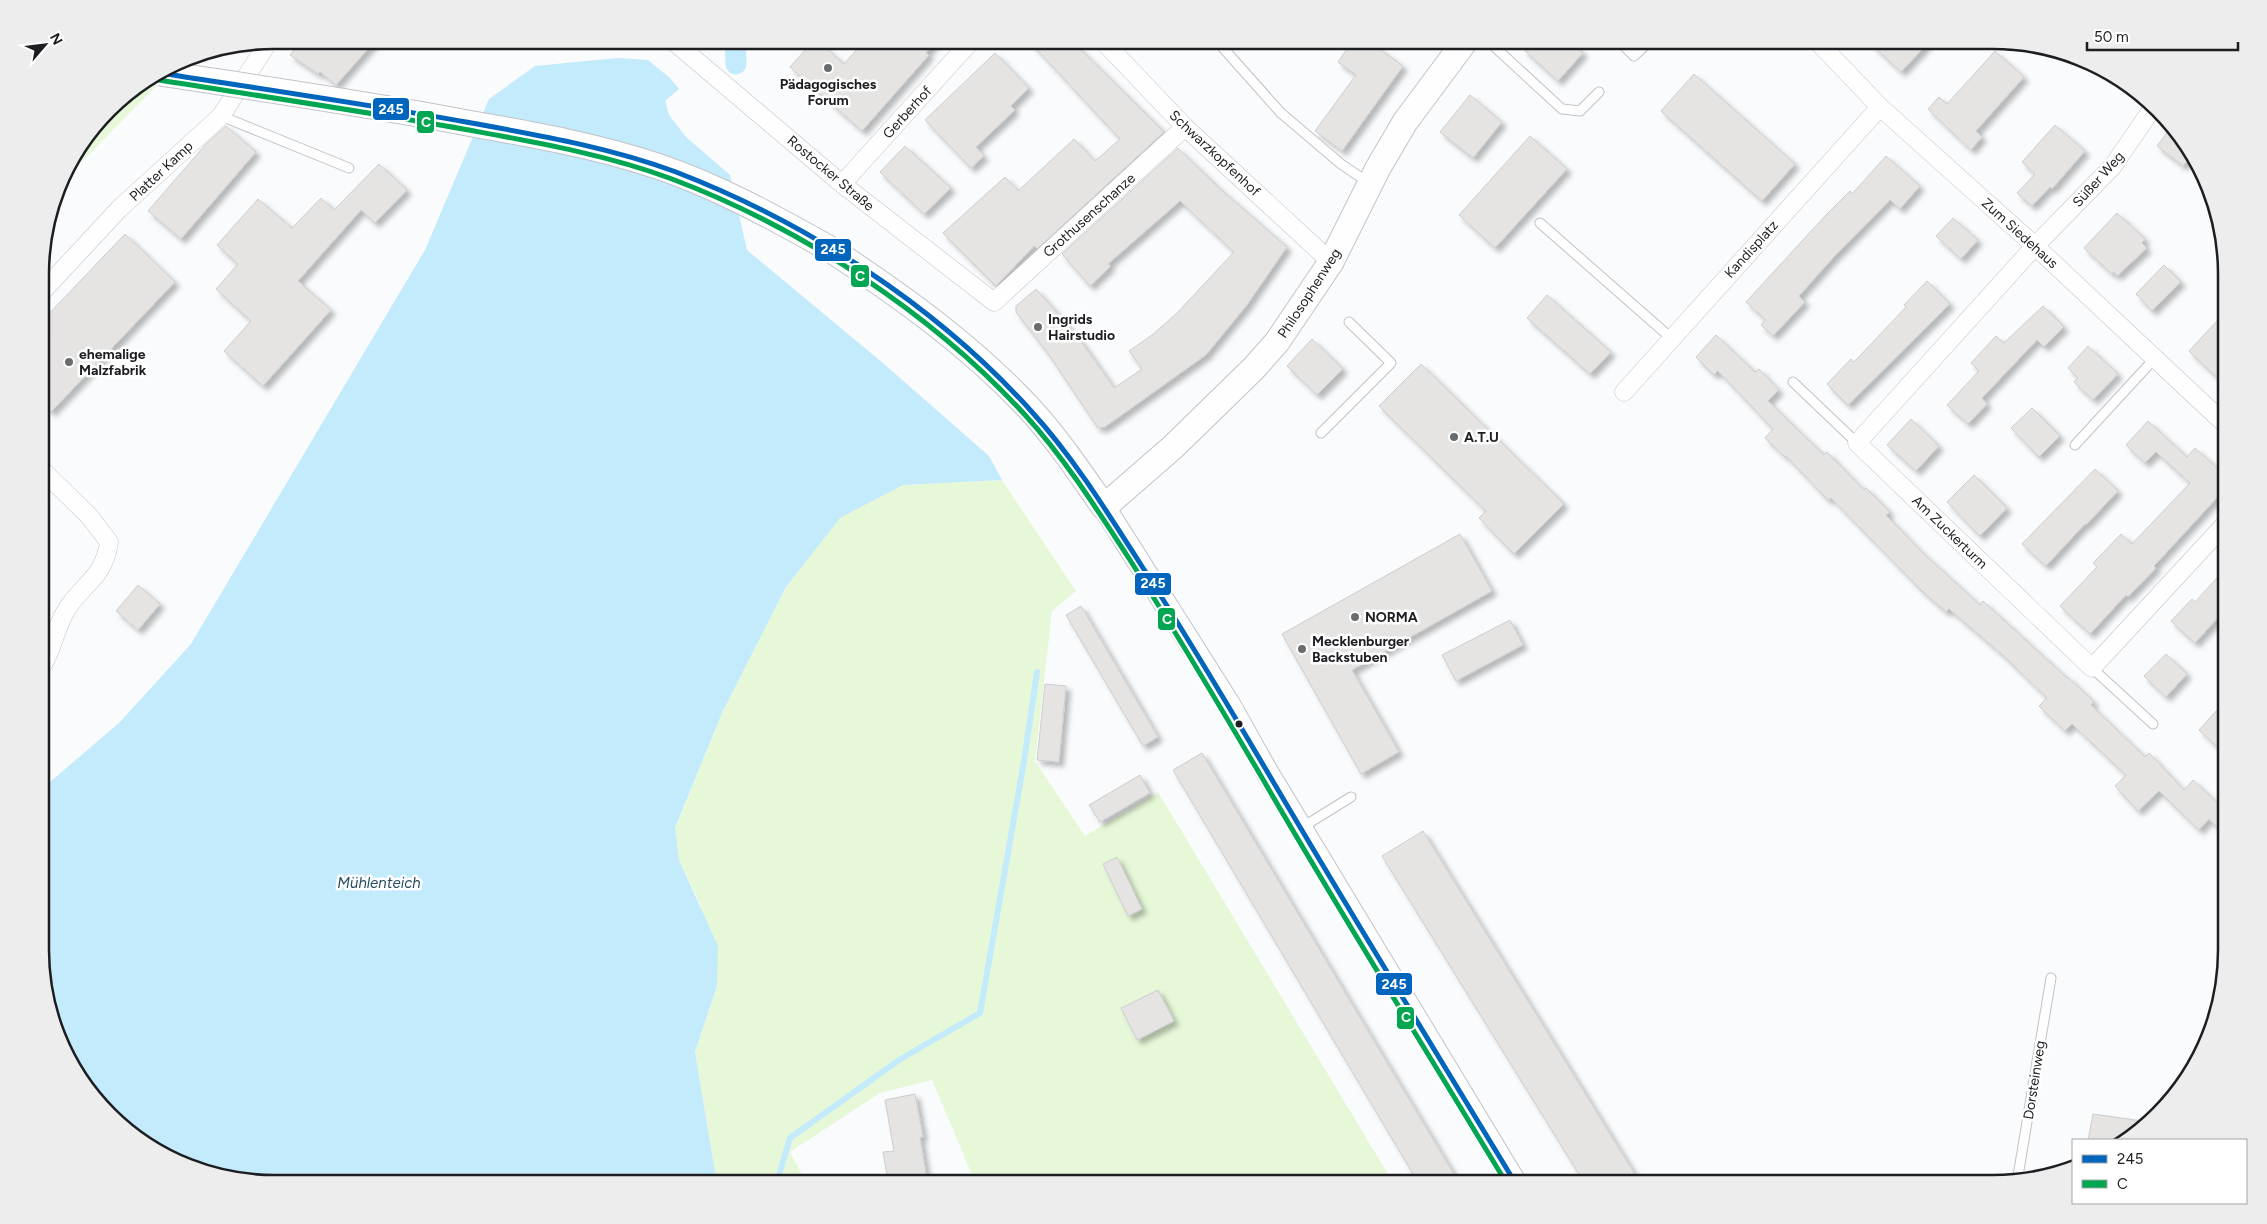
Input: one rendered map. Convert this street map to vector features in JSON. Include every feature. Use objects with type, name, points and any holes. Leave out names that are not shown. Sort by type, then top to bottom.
[{"type":"main road","name":"Philosophenweg","points":[[1104,508],[1173,447],[1254,368],[1277,342],[1331,262],[1405,122],[1459,49]]},
{"type":"main road","points":[[169,74],[411,112],[536,135],[619,154],[659,166],[717,191],[773,217],[830,249],[938,324],[990,369],[1050,432],[1104,508]]},
{"type":"street","name":"Platter Kamp","points":[[49,283],[119,209],[221,116],[264,49]]},
{"type":"street","name":"Rostocker Straße","points":[[683,49],[842,184],[994,302]]},
{"type":"street","name":"Gerberhof","points":[[842,184],[964,49]]},
{"type":"street","name":"Schwarzkopfenhof","points":[[1111,49],[1185,127],[1331,262]]},
{"type":"street","name":"Zum Siedehaus","points":[[1825,49],[1880,107],[2035,246],[2218,417]]},
{"type":"street","name":"Kandisplatz","points":[[1624,392],[1880,107]]},
{"type":"street","name":"Süßer Weg","points":[[2035,246],[2113,166],[2150,113]]},
{"type":"street","name":"Grothusenschanze","points":[[994,302],[1185,127]]},
{"type":"street","points":[[1857,443],[2035,246]]},
{"type":"street","name":"Am Zuckerturm","points":[[1857,443],[2092,668]]},
{"type":"street","points":[[49,477],[89,516],[109,542],[107,559],[64,614],[49,649]]},
{"type":"street","points":[[1104,508],[1220,691],[1511,1175]]},
{"type":"street","points":[[2092,668],[2218,532]]},
{"type":"lane","points":[[1224,49],[1281,112],[1341,164],[1371,184]]},
{"type":"lane","points":[[1497,49],[1562,109],[1580,111],[1599,92]]},
{"type":"lane","points":[[1627,49],[1634,56],[1641,49]]},
{"type":"lane","points":[[221,116],[349,168]]},
{"type":"lane","points":[[1540,222],[1671,338]]},
{"type":"lane","points":[[1321,433],[1391,363],[1350,322]]},
{"type":"lane","points":[[2075,445],[2155,358]]},
{"type":"lane","points":[[1793,382],[1857,443]]},
{"type":"lane","points":[[2092,668],[2153,724]]},
{"type":"lane","points":[[1301,828],[1351,797]]},
{"type":"lane","name":"Dorsteinweg","points":[[2018,1174],[2051,978]]},
{"type":"green space","points":[[165,77],[75,169],[105,125],[137,95]]},
{"type":"green space","points":[[1002,480],[1076,591],[1052,611],[1035,761],[1085,836],[1158,792],[1389,1175],[972,1175],[932,1080],[880,1093],[790,1152],[802,1175],[716,1175],[695,1052],[717,986],[700,904],[679,860],[675,829],[722,713],[786,587],[840,517],[903,485]]},
{"type":"water","name":"Mühlenteich","points":[[618,58],[648,60],[670,78],[679,89],[665,101],[669,115],[686,137],[730,175],[747,250],[884,364],[989,456],[1002,480],[903,485],[840,518],[786,587],[722,713],[675,828],[679,860],[718,946],[717,986],[695,1052],[716,1175],[259,1175],[216,1168],[174,1152],[137,1129],[95,1087],[72,1050],[56,1008],[49,965],[49,783],[120,722],[191,644],[425,250],[489,99],[535,66]]},
{"type":"building","points":[[295,49],[368,49],[336,85],[320,72],[318,74],[290,55]]},
{"type":"building","points":[[806,49],[827,49],[844,64],[857,49],[929,49],[926,53],[929,55],[862,131],[790,67]]},
{"type":"building","points":[[1036,49],[1080,49],[1164,132],[1037,249],[1034,246],[996,286],[943,233],[1005,177],[1018,191],[1074,139],[1095,161],[1120,139]]},
{"type":"building","points":[[1347,49],[1379,49],[1403,66],[1342,151],[1315,131],[1356,75],[1338,62]]},
{"type":"building","points":[[1579,49],[1583,53],[1558,81],[1524,50]]},
{"type":"building","points":[[1877,49],[1923,49],[1901,72]]},
{"type":"building","points":[[1995,51],[2024,77],[1976,131],[1982,137],[1971,150],[1928,109],[1939,97],[1947,104]]},
{"type":"building","points":[[995,53],[1029,88],[1011,106],[1015,110],[976,147],[984,156],[971,168],[925,120]]},
{"type":"building","points":[[1694,74],[1795,164],[1762,201],[1661,111]]},
{"type":"building","points":[[1470,95],[1502,122],[1473,158],[1440,132]]},
{"type":"building","points":[[2055,125],[2085,151],[2052,189],[2050,187],[2032,206],[2017,193],[2035,174],[2022,162]]},
{"type":"building","points":[[226,126],[256,152],[181,239],[148,211],[206,144]]},
{"type":"building","points":[[2168,132],[2188,160],[2183,166],[2157,146]]},
{"type":"building","points":[[1530,136],[1567,169],[1495,248],[1459,215]]},
{"type":"building","points":[[905,146],[951,188],[924,214],[880,172]]},
{"type":"building","points":[[1178,148],[1218,187],[1287,247],[1247,305],[1206,355],[1105,427],[1098,428],[1049,355],[1016,312],[1016,306],[1036,289],[1076,334],[1114,388],[1142,369],[1129,351],[1152,335],[1176,314],[1234,252],[1180,201],[1108,264],[1111,266],[1090,286],[1062,254]]},
{"type":"building","points":[[1886,156],[1920,186],[1900,209],[1890,200],[1832,259],[1799,296],[1805,302],[1773,336],[1761,325],[1766,320],[1746,302],[1825,216],[1850,191],[1852,194]]},
{"type":"building","points":[[379,164],[407,190],[375,223],[361,210],[298,281],[331,310],[263,386],[224,351],[251,321],[216,289],[238,264],[217,245],[258,199],[292,228],[321,198],[334,210]]},
{"type":"building","points":[[2117,213],[2145,239],[2142,243],[2147,248],[2117,276],[2114,272],[2112,274],[2084,248]]},
{"type":"building","points":[[1953,218],[1978,240],[1961,259],[1936,236]]},
{"type":"building","name":"ehemalige Malzfabrik","points":[[125,234],[175,282],[51,412],[49,410],[49,314]]},
{"type":"building","points":[[2164,265],[2181,282],[2152,311],[2136,294]]},
{"type":"building","points":[[1927,281],[1950,304],[1848,405],[1827,384],[1851,359],[1854,362],[1906,307],[1904,305]]},
{"type":"building","points":[[1547,295],[1611,352],[1590,374],[1527,318]]},
{"type":"building","points":[[2043,306],[2064,327],[2044,347],[2037,340],[1982,398],[1987,404],[1968,424],[1947,405],[1979,371],[1971,363],[1996,336],[2004,343]]},
{"type":"building","points":[[2217,321],[2218,378],[2189,351]]},
{"type":"building","points":[[1716,335],[1755,372],[1759,369],[1779,390],[1768,401],[1824,455],[1827,452],[1864,490],[1866,488],[1890,512],[1886,515],[1924,554],[1980,605],[1983,601],[2068,677],[2094,702],[2091,705],[2145,757],[2149,753],[2184,790],[2193,780],[2218,804],[2218,828],[2209,819],[2199,830],[2159,791],[2138,811],[2115,786],[2126,775],[2072,724],[2065,731],[2039,706],[2047,698],[2006,658],[1949,609],[1946,612],[1923,592],[1831,498],[1828,500],[1786,456],[1765,438],[1773,429],[1718,371],[1714,375],[1696,357]]},
{"type":"building","points":[[1312,339],[1343,369],[1317,395],[1287,366]]},
{"type":"building","points":[[2088,346],[2118,374],[2093,400],[2074,382],[2078,378],[2068,368]]},
{"type":"building","name":"A.T.U","points":[[1421,364],[1564,504],[1514,554],[1479,518],[1486,511],[1379,406]]},
{"type":"building","points":[[2032,408],[2060,436],[2039,457],[2011,428]]},
{"type":"building","points":[[1911,419],[1939,446],[1916,471],[1887,445]]},
{"type":"building","points":[[2148,421],[2187,457],[2195,448],[2218,469],[2218,497],[2154,566],[2156,568],[2128,597],[2126,595],[2090,634],[2060,606],[2097,567],[2093,563],[2121,534],[2132,544],[2190,483],[2156,452],[2145,463],[2126,445]]},
{"type":"building","points":[[2095,469],[2118,491],[2046,566],[2022,544]]},
{"type":"building","points":[[1974,475],[2007,508],[1980,536],[1947,502]]},
{"type":"building","points":[[1460,534],[1492,591],[1352,670],[1399,752],[1361,774],[1282,634]]},
{"type":"building","points":[[2218,577],[2218,618],[2195,643],[2171,621],[2192,599],[2195,602]]},
{"type":"building","points":[[138,585],[160,604],[138,630],[116,611]]},
{"type":"building","points":[[1081,606],[1158,737],[1143,746],[1066,615]]},
{"type":"building","points":[[1510,620],[1523,645],[1456,681],[1442,655]]},
{"type":"building","points":[[2166,654],[2187,674],[2166,697],[2144,676]]},
{"type":"building","points":[[1045,684],[1066,686],[1059,762],[1037,760]]},
{"type":"building","points":[[2218,709],[2218,748],[2199,730]]},
{"type":"building","points":[[1202,753],[1455,1175],[1414,1175],[1173,770]]},
{"type":"building","points":[[1140,775],[1150,793],[1100,822],[1089,805]]},
{"type":"building","points":[[1423,831],[1635,1175],[1579,1175],[1382,856]]},
{"type":"building","points":[[1117,857],[1142,909],[1128,916],[1103,864]]},
{"type":"building","points":[[1158,990],[1174,1021],[1137,1040],[1121,1008]]},
{"type":"building","points":[[915,1094],[923,1137],[920,1137],[926,1174],[887,1175],[883,1152],[894,1151],[885,1100]]},
{"type":"building","points":[[2093,1114],[2140,1121],[2115,1139],[2088,1139]]},
{"type":"waterway","points":[[735,49],[736,64]]},
{"type":"waterway","points":[[779,1175],[790,1138],[899,1060],[980,1013],[1024,761],[1037,672]]},
{"type":"transit line","name":"245","points":[[169,74],[428,115],[572,142],[651,163],[725,193],[774,216],[822,242],[868,271],[955,337],[995,373],[1032,412],[1061,446],[1100,501],[1203,664],[1360,928],[1511,1175]]},
{"type":"transit line","name":"C","points":[[159,80],[490,134],[569,150],[647,170],[721,199],[769,222],[817,249],[907,309],[950,343],[989,379],[1041,433],[1106,523],[1196,667],[1321,878],[1502,1175]]},
{"type":"place","name":"Pädagogisches Forum","points":[[828,68]]},
{"type":"place","name":"Ingrids Hairstudio","points":[[1038,327]]},
{"type":"place","name":"ehemalige Malzfabrik","points":[[69,362]]},
{"type":"place","name":"A.T.U","points":[[1454,437]]},
{"type":"place","name":"NORMA","points":[[1355,617]]},
{"type":"place","name":"Mecklenburger Backstuben","points":[[1302,649]]}]
